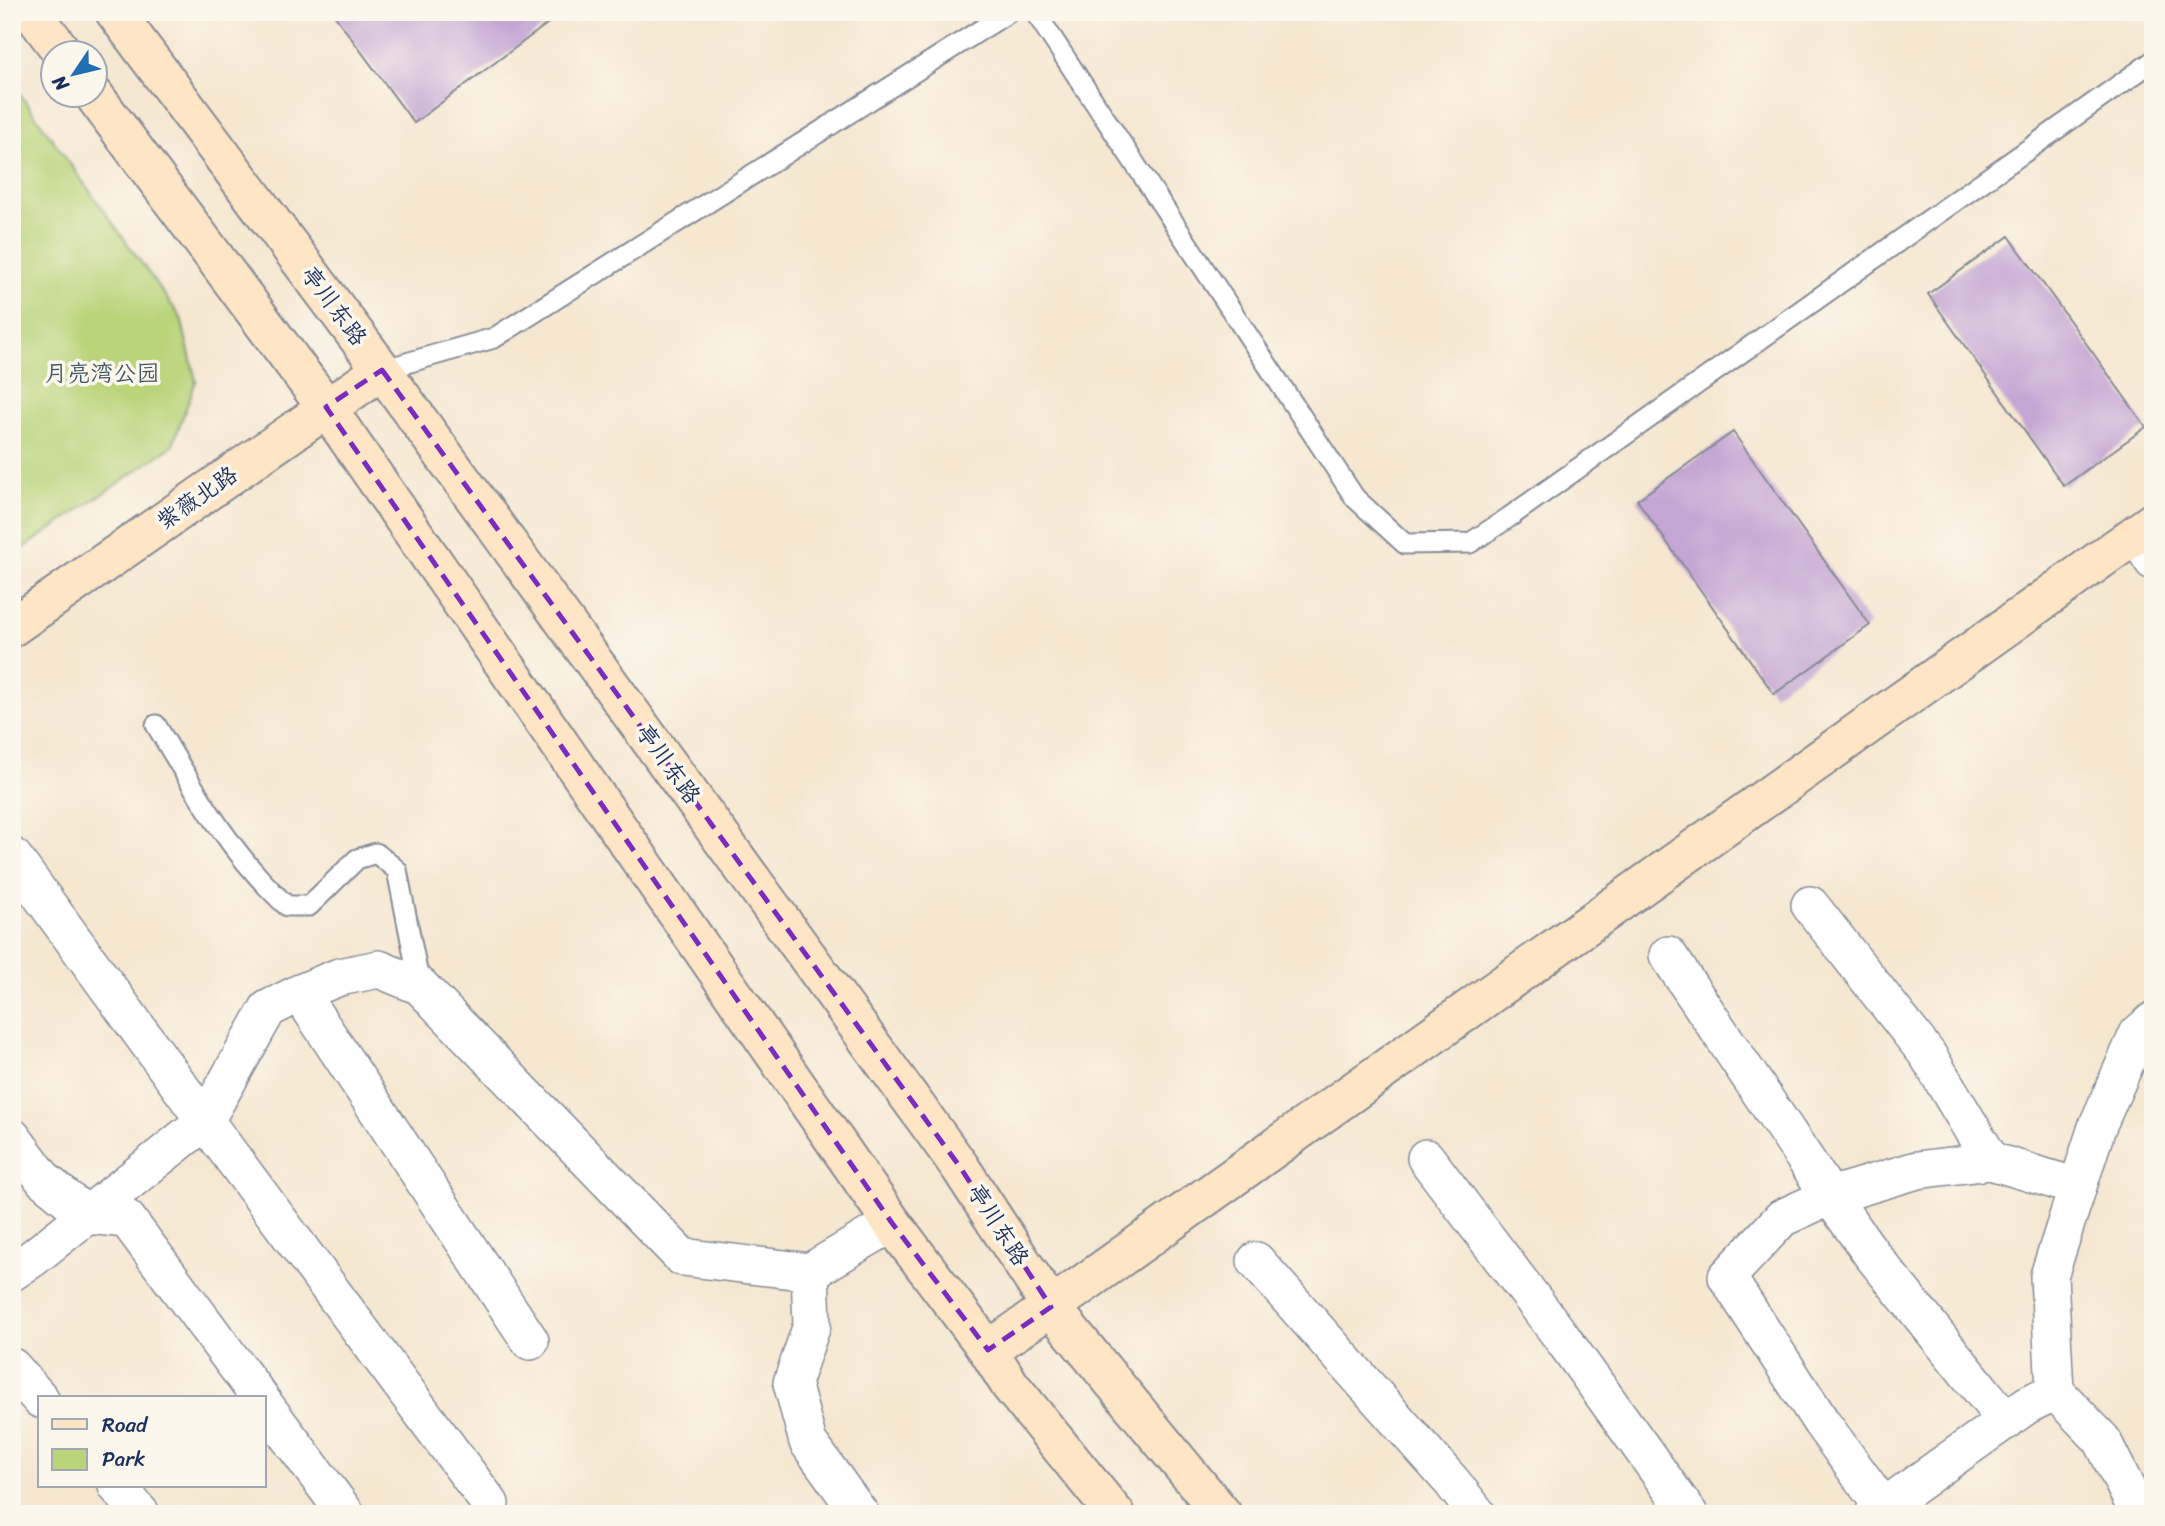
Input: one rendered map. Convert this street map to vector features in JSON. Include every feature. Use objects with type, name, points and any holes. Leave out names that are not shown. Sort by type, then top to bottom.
[{"type":"main road","points":[[32,12],[52,38]]},
{"type":"main road","name":"亭川东路","points":[[116,12],[382,370],[960,1167],[1051,1307],[1222,1514]]},
{"type":"main road","points":[[103,108],[327,407],[892,1223],[988,1350],[1010,1385],[1115,1514]]},
{"type":"main road","name":"紫薇北路","points":[[12,627],[382,370]]},
{"type":"main road","points":[[988,1350],[2147,539]]},
{"type":"street","points":[[13,857],[205,1121],[490,1504]]},
{"type":"street","points":[[1810,905],[1927,1054],[1991,1161]]},
{"type":"street","points":[[1668,955],[1873,1256],[2006,1421]]},
{"type":"street","points":[[12,1272],[205,1121],[268,1009],[339,977],[379,969],[420,986],[682,1257],[810,1272],[892,1223]]},
{"type":"street","points":[[300,993],[530,1341]]},
{"type":"street","points":[[2139,1514],[2102,1440],[2055,1391],[2049,1276],[2097,1127],[2138,1034],[2153,1021]]},
{"type":"street","points":[[12,1137],[44,1180],[87,1215],[127,1219],[259,1396]]},
{"type":"street","points":[[1426,1158],[1560,1335],[1689,1514]]},
{"type":"street","points":[[2055,1391],[2027,1405],[1879,1511],[1727,1277],[1782,1218],[1830,1196],[1917,1170],[1991,1161],[2077,1187]]},
{"type":"street","points":[[1256,1261],[1452,1482],[1476,1514]]},
{"type":"street","points":[[810,1272],[812,1325],[792,1383],[808,1442],[860,1514]]},
{"type":"street","points":[[12,1367],[38,1397]]},
{"type":"street","points":[[266,1407],[346,1514]]},
{"type":"street","points":[[119,1488],[141,1514]]},
{"type":"lane","points":[[382,370],[494,338],[1009,12]]},
{"type":"lane","points":[[1035,12],[1355,498],[1405,544],[1470,543],[2153,61]]},
{"type":"lane","points":[[156,725],[206,811],[265,886],[287,906],[309,906],[357,859],[376,853],[397,870],[420,986]]},
{"type":"highlighted area","points":[[382,370],[960,1167],[1051,1307],[988,1350],[892,1223],[326,407]]},
{"type":"green space","name":"月亮湾公园","points":[[12,83],[181,318],[196,381],[172,446],[12,556]]},
{"type":"building","points":[[332,12],[563,12],[414,123]]},
{"type":"building","points":[[2009,236],[2146,427],[2064,486],[1928,294]]},
{"type":"building","points":[[1733,432],[1870,625],[1774,694],[1637,500]]}]
